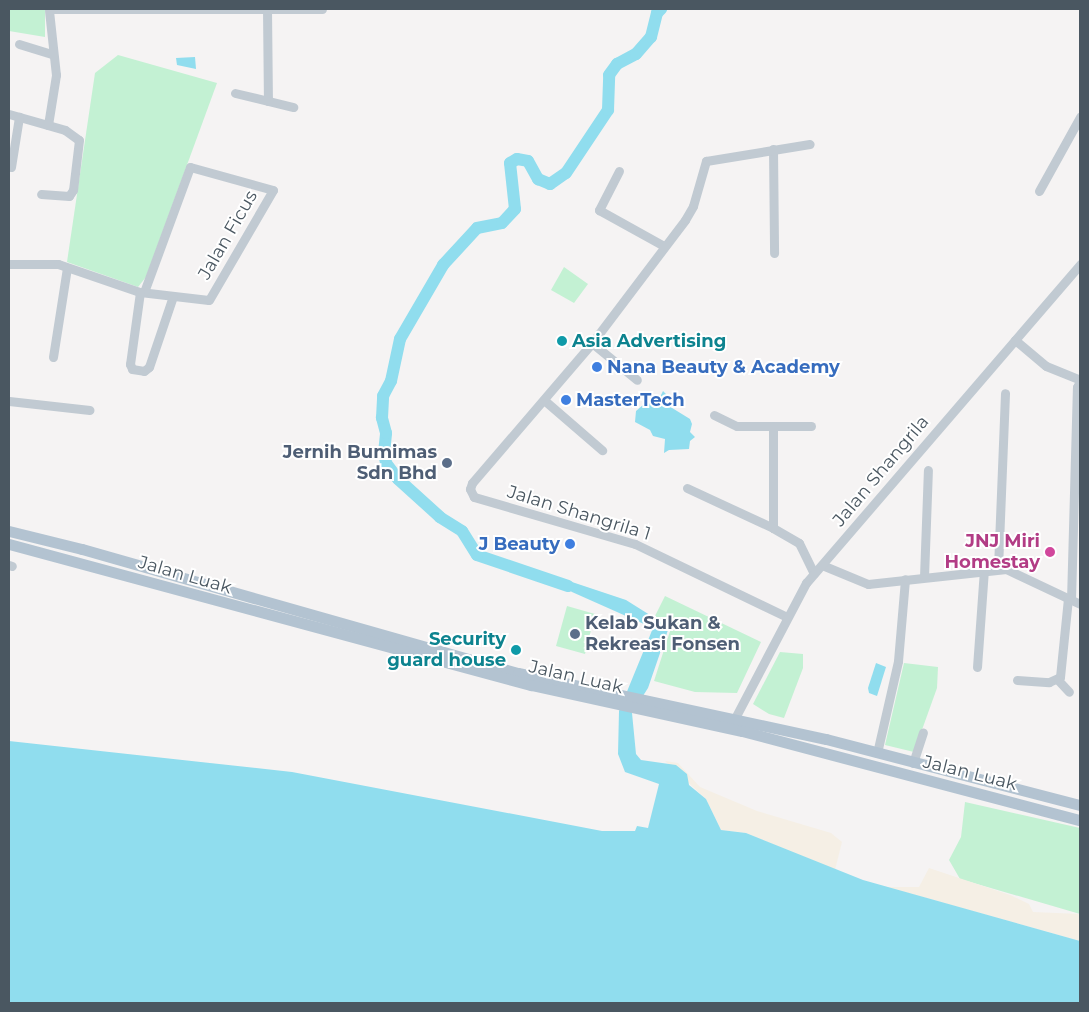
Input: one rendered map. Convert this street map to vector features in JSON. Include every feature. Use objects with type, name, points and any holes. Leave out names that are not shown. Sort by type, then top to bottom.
[{"type":"main road","name":"Jalan Luak","points":[[9,531],[82,549],[138,567],[605,697]]},
{"type":"main road","name":"Jalan Luak","points":[[9,544],[181,593],[474,671],[652,707],[1080,820]]},
{"type":"main road","points":[[82,549],[120,564],[124,569],[123,576]]},
{"type":"main road","points":[[138,567],[140,575],[181,593]]},
{"type":"main road","name":"Jalan Luak","points":[[652,707],[735,718],[1080,805]]},
{"type":"street","points":[[267,9],[268,101]]},
{"type":"street","points":[[48,125],[55,90],[49,10],[322,9]]},
{"type":"street","points":[[19,44],[52,54]]},
{"type":"street","points":[[236,93],[294,107]]},
{"type":"street","points":[[9,114],[76,135],[80,146],[69,196],[41,194]]},
{"type":"street","points":[[1039,191],[1080,117]]},
{"type":"street","points":[[10,167],[19,118]]},
{"type":"street","points":[[602,450],[544,400],[592,343],[694,206],[706,161],[810,144]]},
{"type":"street","points":[[773,149],[774,254]]},
{"type":"street","name":"Jalan Ficus","points":[[9,264],[58,264],[142,292],[209,300],[273,190],[190,167],[142,292]]},
{"type":"street","points":[[619,171],[599,210],[664,246]]},
{"type":"street","name":"Jalan Shangrila","points":[[735,718],[788,617],[814,574],[1080,264]]},
{"type":"street","points":[[52,357],[67,268]]},
{"type":"street","points":[[142,292],[130,364],[132,368],[144,371],[149,367],[173,296]]},
{"type":"street","points":[[1015,340],[1046,366],[1080,380],[1078,387],[1070,599],[1062,672],[1058,680]]},
{"type":"street","points":[[592,343],[636,380]]},
{"type":"street","points":[[998,568],[1005,393]]},
{"type":"street","name":"Jalan Shangrila 1","points":[[544,400],[472,483],[471,493],[474,497],[555,523],[635,544],[788,617]]},
{"type":"street","points":[[9,401],[89,410]]},
{"type":"street","points":[[714,414],[737,426],[811,426]]},
{"type":"street","points":[[773,426],[773,528]]},
{"type":"street","points":[[924,577],[928,470]]},
{"type":"street","points":[[687,488],[773,528],[800,543],[814,574]]},
{"type":"street","points":[[822,565],[868,584],[998,568],[1080,604]]},
{"type":"street","points":[[977,667],[984,570]]},
{"type":"street","points":[[877,753],[898,661],[905,579]]},
{"type":"street","points":[[1017,680],[1058,680],[1069,692]]},
{"type":"street","points":[[913,763],[922,733]]},
{"type":"green space","points":[[9,9],[45,9],[45,37],[9,31]]},
{"type":"green space","points":[[118,55],[217,83],[146,277],[138,287],[67,262],[95,73]]},
{"type":"green space","points":[[564,267],[588,284],[574,303],[551,290]]},
{"type":"green space","points":[[665,596],[761,642],[737,693],[695,692],[654,681],[671,628],[655,616]]},
{"type":"green space","points":[[567,606],[595,614],[585,654],[556,646]]},
{"type":"green space","points":[[780,652],[803,654],[803,668],[784,718],[769,714],[753,704]]},
{"type":"green space","points":[[904,663],[938,667],[937,688],[914,752],[885,745]]},
{"type":"green space","points":[[965,802],[1080,828],[1080,914],[960,879],[949,860],[961,837]]},
{"type":"sand","points":[[665,761],[678,763],[700,787],[757,811],[831,833],[842,842],[835,870],[746,833],[721,830],[706,799]]},
{"type":"sand","points":[[929,868],[1010,895],[1029,904],[1033,912],[1080,914],[1080,941],[887,887],[919,887]]},
{"type":"water","points":[[195,57],[196,69],[177,65],[176,58]]},
{"type":"water","points":[[663,391],[669,397],[664,403],[690,419],[692,424],[690,432],[695,437],[690,441],[689,449],[669,450],[664,453],[665,439],[653,436],[650,430],[635,422],[636,411],[650,399],[660,397]]},
{"type":"water","points":[[554,580],[566,580],[626,600],[669,627],[648,688],[632,713],[636,754],[641,760],[676,765],[687,774],[689,785],[706,799],[721,830],[746,833],[863,880],[1080,941],[1080,1003],[9,1003],[9,741],[292,772],[602,831],[635,831],[637,826],[648,828],[659,784],[625,772],[618,754],[619,711],[653,628],[572,592]]},
{"type":"water","points":[[876,663],[886,667],[877,696],[869,693],[868,688]]},
{"type":"waterway","points":[[568,586],[477,555],[462,531],[440,517],[398,479],[386,463],[384,453],[386,433],[382,418],[383,396],[391,381],[400,339],[443,265],[477,228],[502,223],[515,209],[510,163],[517,159],[528,161],[538,179],[550,184],[566,173],[608,110],[609,75],[617,64],[636,54],[651,37],[657,13],[661,9]]},
{"type":"place","name":"Asia Advertising","points":[[562,341]]},
{"type":"place","name":"Nana Beauty & Academy","points":[[597,367]]},
{"type":"place","name":"MasterTech","points":[[566,400]]},
{"type":"place","name":"Jernih Bumimas Sdn Bhd","points":[[447,463]]},
{"type":"place","name":"J Beauty","points":[[570,544]]},
{"type":"place","name":"JNJ Miri Homestay","points":[[1050,552]]},
{"type":"place","name":"Kelab Sukan & Rekreasi Fonsen","points":[[575,634]]},
{"type":"place","name":"Security guard house","points":[[516,650]]}]
